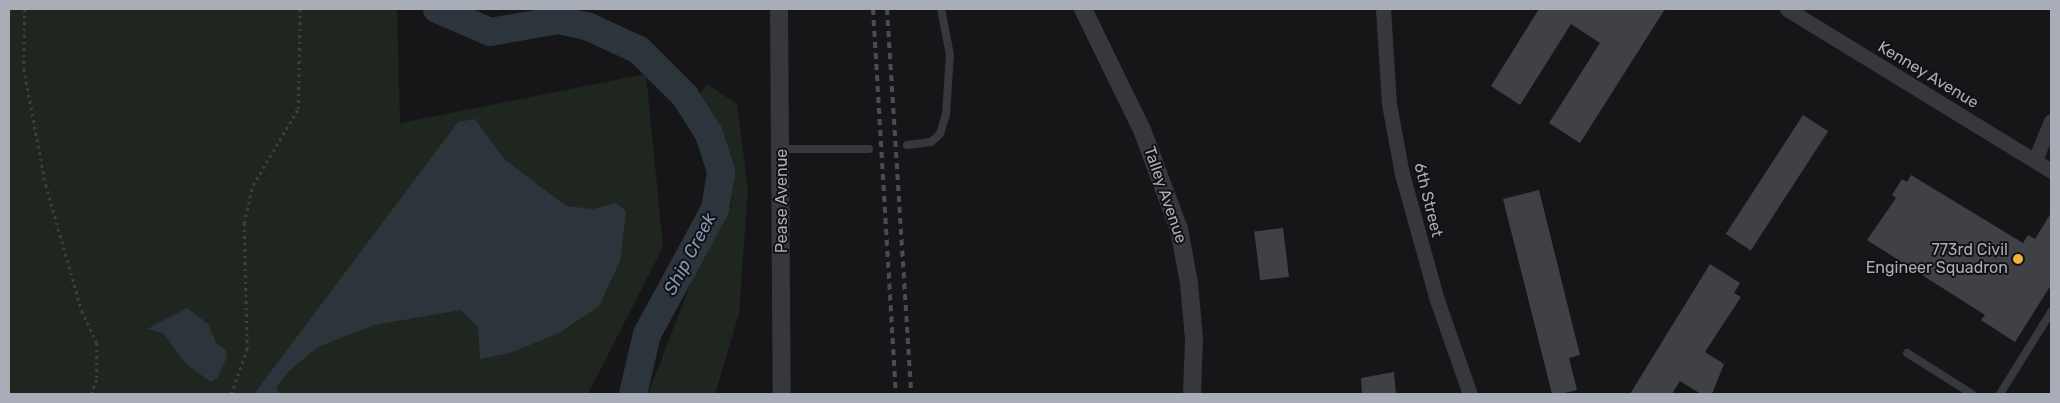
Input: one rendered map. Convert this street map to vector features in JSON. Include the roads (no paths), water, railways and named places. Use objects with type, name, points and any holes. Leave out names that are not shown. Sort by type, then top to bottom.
[{"type":"street","name":"Pease Avenue","points":[[779,9],[782,149],[782,394]]},
{"type":"street","name":"Talley Avenue","points":[[1083,9],[1142,130],[1179,229],[1190,282],[1194,339],[1192,394]]},
{"type":"street","name":"6th Street","points":[[1383,9],[1389,104],[1402,174],[1437,300],[1470,394]]},
{"type":"street","name":"Kenney Avenue","points":[[1787,9],[2051,170]]},
{"type":"street","points":[[2034,160],[2051,121]]},
{"type":"lane","points":[[907,144],[931,142],[940,134],[946,114],[950,55],[941,9]]},
{"type":"lane","points":[[782,149],[869,148]]},
{"type":"lane","points":[[2000,394],[2051,312]]},
{"type":"lane","points":[[1907,353],[1972,394]]},
{"type":"waterway","name":"Ship Creek","points":[[437,9],[490,32],[559,20],[589,27],[639,50],[685,96],[709,134],[721,172],[715,209],[647,334],[633,394]]},
{"type":"railway","points":[[873,9],[896,394]]},
{"type":"railway","points":[[887,9],[911,394]]},
{"type":"place","name":"773rd Civil Engineer Squadron","points":[[2018,259]]}]
